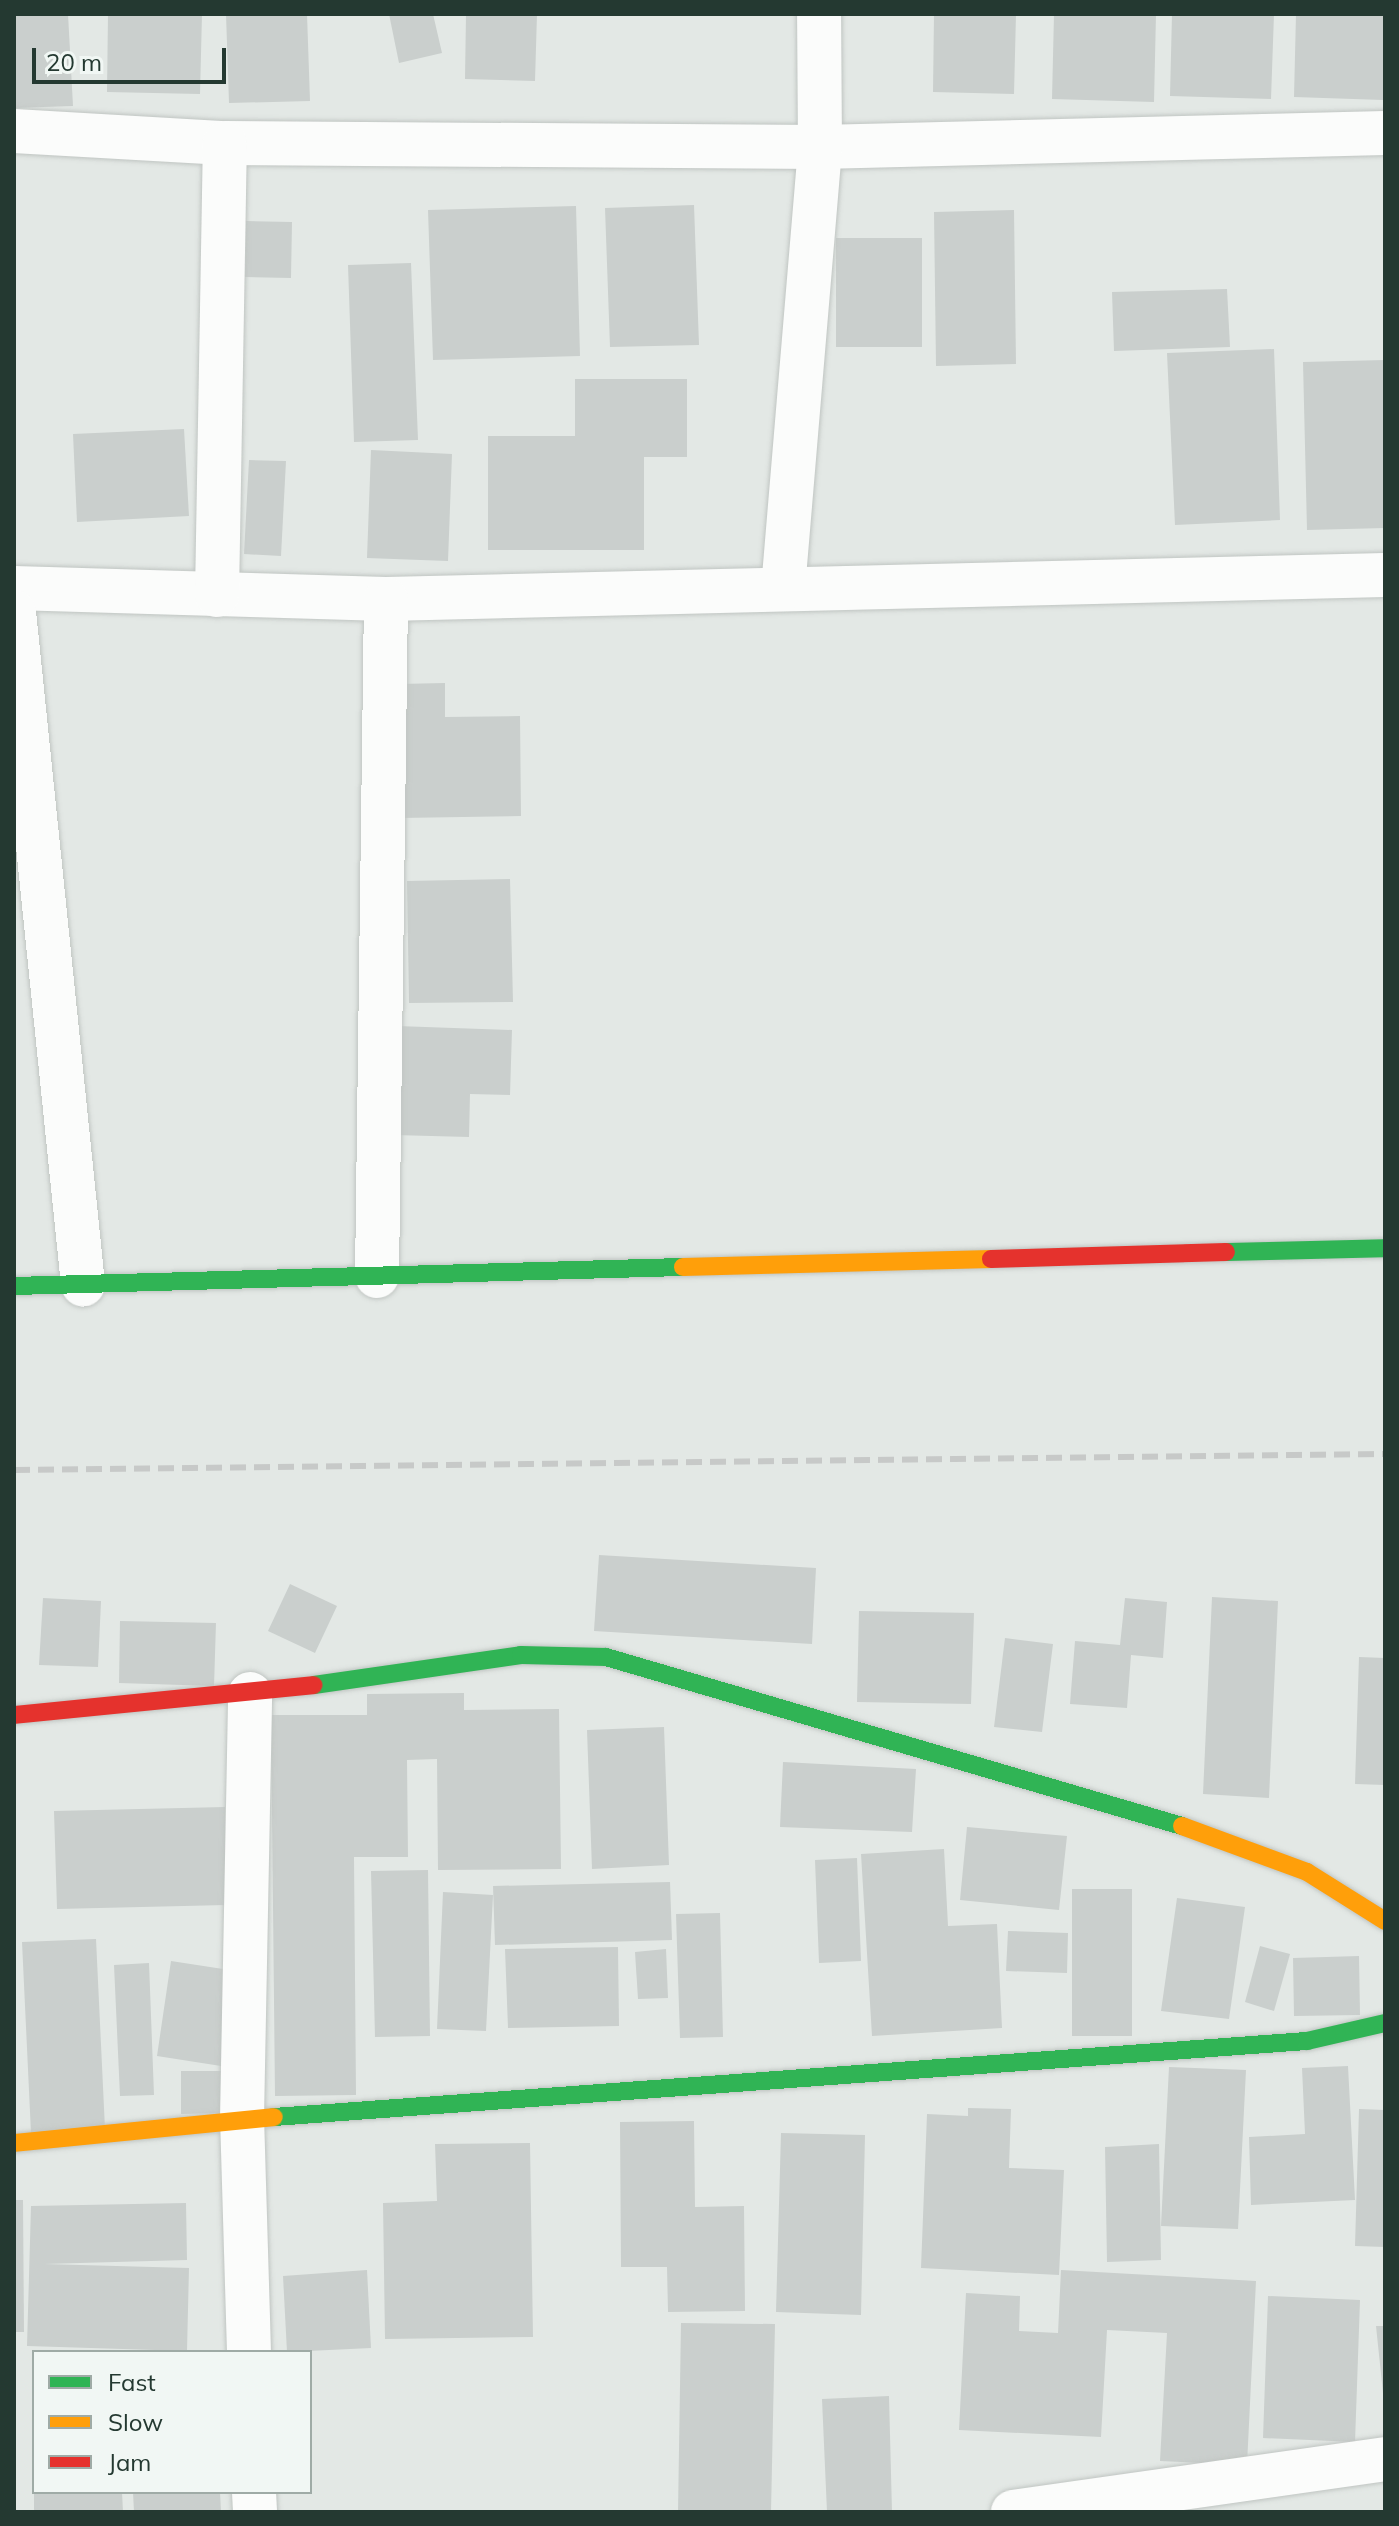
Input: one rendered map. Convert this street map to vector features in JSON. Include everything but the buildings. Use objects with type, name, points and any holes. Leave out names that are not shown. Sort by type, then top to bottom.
[{"type":"street","points":[[783,589],[820,147],[819,14]]},
{"type":"street","points":[[14,131],[225,143],[820,147],[1385,133]]},
{"type":"street","points":[[217,595],[225,143]]},
{"type":"street","points":[[14,588],[386,599],[1385,575]]},
{"type":"street","points":[[377,1276],[386,599]]},
{"type":"street","points":[[14,612],[83,1284]]},
{"type":"street","points":[[14,1286],[1385,1248]]},
{"type":"street","points":[[14,1715],[250,1694],[521,1655],[606,1657],[1118,1803],[1307,1872],[1385,1921]]},
{"type":"street","points":[[249,2350],[242,2119],[250,1694]]},
{"type":"street","points":[[14,2143],[242,2119],[1307,2041],[1385,2023]]},
{"type":"street","points":[[1013,2512],[1385,2459]]},
{"type":"railway","points":[[14,1470],[1385,1454]]},
{"type":"traffic: fast","points":[[1226,1252],[1385,1248]]},
{"type":"traffic: fast","points":[[14,1286],[683,1267]]},
{"type":"traffic: fast","points":[[314,1685],[521,1655],[606,1657],[1182,1826]]},
{"type":"traffic: fast","points":[[274,2117],[1307,2041],[1385,2023]]},
{"type":"traffic: slow","points":[[683,1267],[991,1259]]},
{"type":"traffic: slow","points":[[1182,1826],[1307,1872],[1385,1921]]},
{"type":"traffic: slow","points":[[14,2143],[274,2117]]},
{"type":"traffic: jam","points":[[991,1259],[1226,1252]]},
{"type":"traffic: jam","points":[[14,1715],[314,1685]]}]
